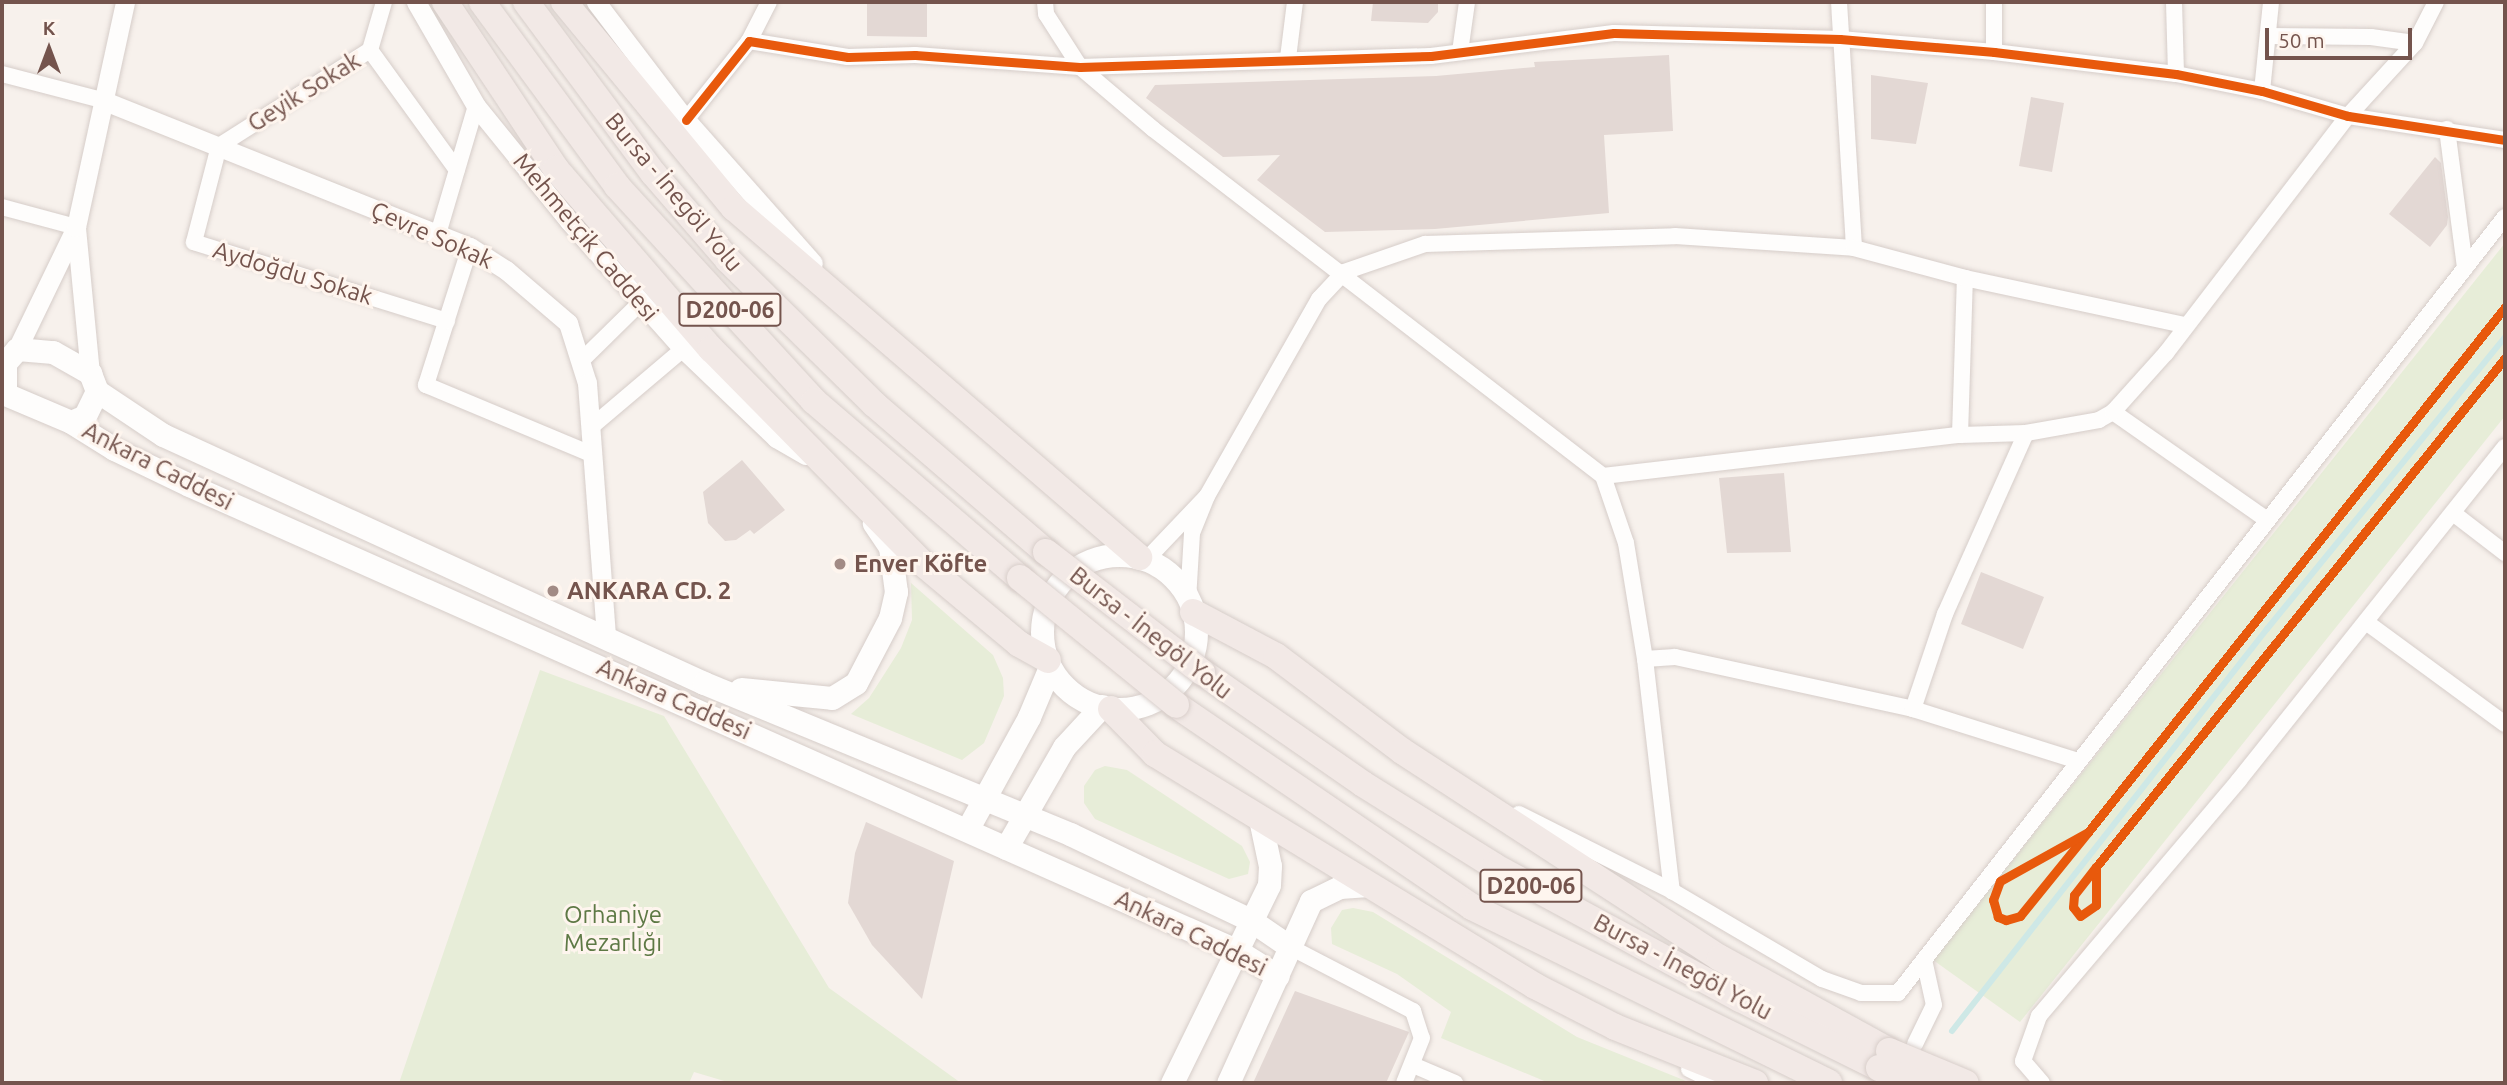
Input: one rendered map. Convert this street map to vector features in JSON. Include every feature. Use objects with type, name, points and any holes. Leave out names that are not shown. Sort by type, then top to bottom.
[{"type":"highway","points":[[445,2],[556,169],[711,349],[825,467],[931,570],[1019,644],[1049,664]]},
{"type":"highway","name":"Bursa - İnegöl Yolu","points":[[482,2],[617,186],[814,401],[1020,578],[1176,705],[1472,907],[1829,1083]]},
{"type":"highway","name":"Bursa - İnegöl Yolu","points":[[526,2],[653,173],[728,260],[874,404],[1046,552],[1202,672],[1363,784],[1494,866],[1740,999],[1884,1059],[1918,1083]]},
{"type":"highway","points":[[564,2],[734,208],[874,331],[1054,480],[1142,559]]},
{"type":"highway","points":[[1190,606],[1276,656],[1431,770],[1720,958],[1884,1059],[1966,1083]]},
{"type":"highway","points":[[1106,708],[1155,754],[1535,986],[1631,1033],[1755,1083]]},
{"type":"main road","name":"Ankara Caddesi","points":[[9,351],[53,352],[163,435],[704,683],[1022,814],[1252,921],[1290,947]]},
{"type":"main road","points":[[3,397],[5,363],[9,351]]},
{"type":"main road","points":[[71,422],[85,416],[94,382]]},
{"type":"main road","name":"Ankara Caddesi","points":[[3,397],[71,422],[114,449],[189,485],[1236,950],[1278,976]]},
{"type":"main road","points":[[704,683],[799,698],[832,698],[856,683],[890,618],[896,592],[890,547],[861,503]]},
{"type":"main road","points":[[1114,555],[1142,559],[1162,567],[1181,585],[1190,606],[1197,633],[1192,658],[1180,680],[1160,697],[1137,707],[1106,708],[1066,688],[1049,664],[1043,643],[1043,618],[1052,594],[1068,575],[1089,561],[1114,555]]},
{"type":"main road","points":[[967,830],[1029,717],[1049,664]]},
{"type":"main road","points":[[1006,848],[1022,814],[1064,747],[1106,708]]},
{"type":"main road","points":[[1172,1083],[1252,921],[1270,875],[1260,818]]},
{"type":"main road","points":[[1228,1083],[1311,901],[1340,887],[1368,885]]},
{"type":"street","points":[[9,351],[76,227],[125,2]]},
{"type":"street","points":[[370,50],[384,2]]},
{"type":"street","name":"Mehmetçik Caddesi","points":[[416,2],[476,106],[640,303],[776,438],[825,467]]},
{"type":"street","points":[[596,2],[686,120],[874,331]]},
{"type":"street","points":[[686,120],[749,41],[769,2]]},
{"type":"street","points":[[1045,2],[1046,14],[1080,68],[1153,130],[1343,272],[1603,476],[1626,543],[1645,659],[1672,891]]},
{"type":"street","points":[[1288,58],[1295,2]]},
{"type":"street","points":[[1460,52],[1467,2]]},
{"type":"street","points":[[1839,2],[1839,39],[1854,248]]},
{"type":"street","points":[[1994,2],[1994,52]]},
{"type":"street","points":[[2174,2],[2176,74]]},
{"type":"street","points":[[2262,91],[2271,2]]},
{"type":"street","points":[[1603,476],[1960,435],[2026,433],[2099,420],[2113,412],[2166,353],[2348,116],[2415,43],[2436,2]]},
{"type":"street","points":[[749,41],[848,57],[915,55],[1080,68],[1460,52],[1614,33],[1839,39],[1994,52],[2176,74],[2262,91],[2348,116],[2505,140]]},
{"type":"street","points":[[2269,36],[2371,37],[2415,43]]},
{"type":"street","name":"Geyik Sokak","points":[[219,146],[370,50],[457,170]]},
{"type":"street","points":[[2,74],[102,100]]},
{"type":"street","name":"Çevre Sokak","points":[[102,100],[470,247],[506,270],[568,323],[587,383],[606,638]]},
{"type":"street","points":[[438,234],[476,106]]},
{"type":"street","points":[[2446,129],[2465,268]]},
{"type":"street","name":"Aydoğdu Sokak","points":[[219,146],[194,242],[447,321]]},
{"type":"street","points":[[2,207],[76,227]]},
{"type":"street","points":[[1431,770],[1672,891],[1822,979],[1861,992],[1898,992],[2505,217]]},
{"type":"street","points":[[76,227],[94,382]]},
{"type":"street","points":[[1190,606],[1192,533],[1207,496],[1319,299],[1343,272],[1425,244],[1675,236],[1854,248],[1965,278],[2185,325]]},
{"type":"street","points":[[470,247],[426,385],[591,454]]},
{"type":"street","points":[[1960,435],[1965,278]]},
{"type":"street","points":[[580,362],[640,303]]},
{"type":"street","points":[[590,428],[683,348]]},
{"type":"street","points":[[2113,412],[2266,519]]},
{"type":"street","points":[[1913,709],[1945,614],[2026,433]]},
{"type":"street","points":[[2042,1083],[2023,1061],[2039,1016],[2239,780],[2505,447]]},
{"type":"street","points":[[1142,559],[1207,496]]},
{"type":"street","points":[[2453,513],[2505,554]]},
{"type":"street","points":[[2366,622],[2505,724]]},
{"type":"street","points":[[1645,659],[1675,657],[1913,709],[2078,761]]},
{"type":"street","points":[[1290,947],[1405,1004],[1422,1029],[1404,1083]]},
{"type":"street","points":[[1915,1044],[1934,1004],[1923,960]]},
{"type":"street","points":[[1631,1033],[1651,1050],[1717,1083]]},
{"type":"street","points":[[1412,1065],[1455,1083]]},
{"type":"green space","points":[[2505,243],[2505,416],[2020,1022],[1933,960]]},
{"type":"green space","points":[[911,583],[993,655],[1003,678],[1004,696],[984,743],[962,760],[851,714],[869,698],[901,648],[912,620]]},
{"type":"green space","name":"Orhaniye Mezarlığı","points":[[540,670],[664,716],[829,988],[961,1083],[731,1083],[694,1072],[689,1083],[399,1083]]},
{"type":"green space","points":[[1105,766],[1127,770],[1242,846],[1250,862],[1248,874],[1229,879],[1095,819],[1084,803],[1084,786],[1095,770]]},
{"type":"green space","points":[[1353,908],[1373,912],[1577,1037],[1691,1083],[1549,1083],[1441,1038],[1451,1012],[1397,974],[1332,944],[1331,928],[1342,910]]},
{"type":"building","points":[[867,2],[927,2],[927,37],[867,36]]},
{"type":"building","points":[[1373,2],[1438,2],[1438,12],[1428,23],[1371,21]]},
{"type":"building","points":[[1669,55],[1673,131],[1604,135],[1609,213],[1435,229],[1325,232],[1257,180],[1280,155],[1223,157],[1146,98],[1155,85],[1436,76],[1535,67],[1534,62]]},
{"type":"building","points":[[1871,75],[1928,83],[1916,144],[1871,139]]},
{"type":"building","points":[[2031,97],[2064,103],[2052,172],[2019,166]]},
{"type":"building","points":[[2435,157],[2441,163],[2448,217],[2447,225],[2430,247],[2389,214]]},
{"type":"building","points":[[742,460],[785,510],[754,534],[750,530],[736,540],[725,541],[708,523],[703,492]]},
{"type":"building","points":[[1784,473],[1791,552],[1727,553],[1719,478]]},
{"type":"building","points":[[1981,572],[2044,597],[2023,649],[1961,624]]},
{"type":"building","points":[[866,822],[954,861],[922,999],[872,945],[848,903],[855,853]]},
{"type":"building","points":[[1295,991],[1409,1032],[1386,1083],[1253,1083]]},
{"type":"waterway","points":[[1952,1031],[2267,629],[2505,337]]},
{"type":"cycle path","points":[[686,120],[749,41],[848,57],[915,55],[1080,67],[1431,56],[1614,33],[1840,39],[1994,52],[2176,74],[2262,91],[2348,116],[2505,140]]},
{"type":"cycle path","points":[[2088,832],[2505,307]]},
{"type":"cycle path","points":[[2096,867],[2096,905],[2080,916],[2073,907],[2074,895],[2096,867],[2505,358]]},
{"type":"cycle path","points":[[2088,832],[2020,916],[2006,920],[1998,917],[1993,900],[2000,881],[2088,832]]},
{"type":"place","name":"Enver Köfte","points":[[840,564]]},
{"type":"place","name":"ANKARA CD. 2","points":[[553,591]]}]
